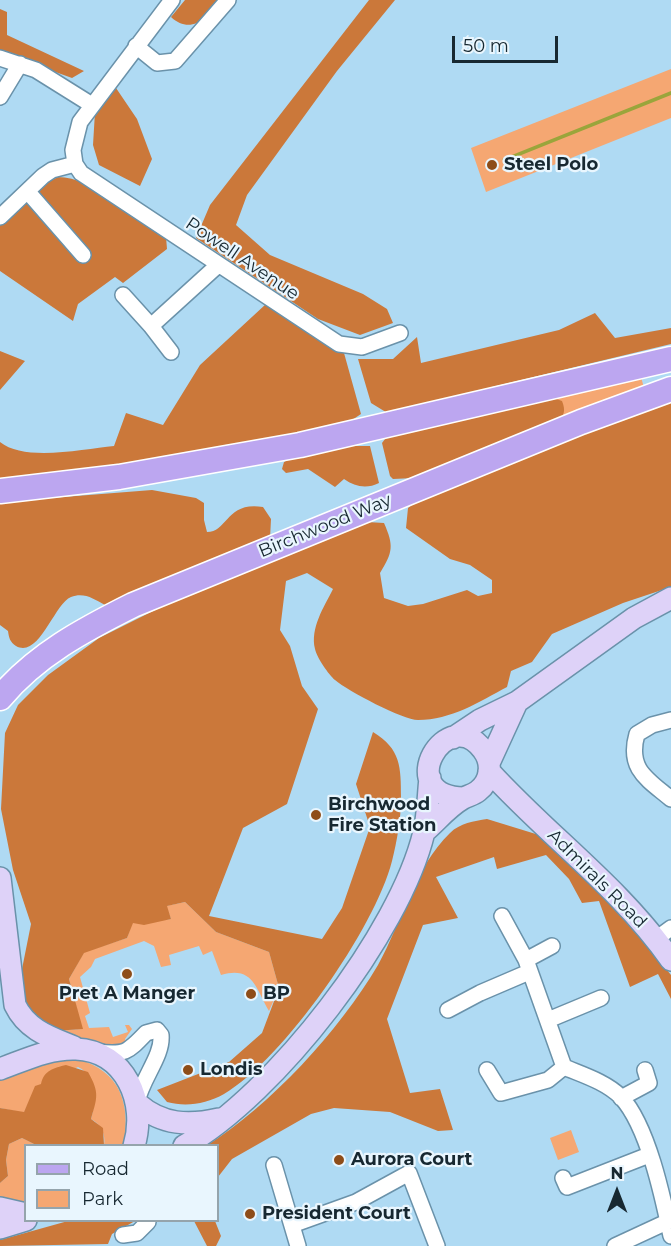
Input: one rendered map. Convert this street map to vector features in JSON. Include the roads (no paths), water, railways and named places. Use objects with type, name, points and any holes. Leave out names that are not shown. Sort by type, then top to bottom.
[{"type":"main road","points":[[0,491],[119,477],[300,445],[671,358]]},
{"type":"main road","name":"Birchwood Way","points":[[0,698],[45,655],[78,633],[133,605],[581,422],[671,389]]},
{"type":"street","points":[[0,217],[52,170],[75,164],[73,150],[80,122],[172,0]]},
{"type":"street","points":[[136,46],[158,63],[175,61],[228,0]]},
{"type":"street","points":[[0,58],[47,76],[92,105]]},
{"type":"street","points":[[0,97],[20,64]]},
{"type":"street","name":"Powell Avenue","points":[[75,164],[91,182],[339,344],[362,347],[400,333]]},
{"type":"street","points":[[28,192],[83,255]]},
{"type":"street","points":[[150,326],[217,266]]},
{"type":"street","points":[[123,295],[171,352]]},
{"type":"street","points":[[187,1144],[223,1118],[270,1077],[346,986],[380,931],[407,879],[424,832],[430,778],[428,767],[434,749],[480,720],[517,702],[634,618],[671,598]]},
{"type":"street","points":[[424,832],[483,786],[517,702]]},
{"type":"street","points":[[671,720],[652,725],[637,734],[633,754],[642,774],[671,799]]},
{"type":"street","points":[[453,738],[463,737],[480,746],[489,767]]},
{"type":"street","name":"Admirals Road","points":[[489,767],[518,803],[664,933],[671,960]]},
{"type":"street","points":[[430,778],[443,794],[518,803]]},
{"type":"street","points":[[0,878],[15,1005],[20,1016],[39,1032],[109,1060],[123,1073],[133,1088],[137,1103],[159,1119],[189,1124],[223,1118]]},
{"type":"street","points":[[502,916],[527,966],[564,1067],[605,1085],[621,1098],[634,1116],[649,1155],[670,1226],[615,1246]]},
{"type":"street","points":[[452,1003],[527,966],[552,946]]},
{"type":"street","points":[[548,1020],[601,998]]},
{"type":"street","points":[[0,1069],[44,1053],[86,1051],[124,1053],[135,1046],[146,1033],[157,1030],[161,1035],[159,1055],[145,1076],[137,1103],[134,1144]]},
{"type":"street","points":[[487,1070],[501,1093],[548,1080],[564,1067]]},
{"type":"street","points":[[621,1098],[649,1083],[645,1070]]},
{"type":"street","points":[[563,1178],[567,1187],[649,1155]]},
{"type":"street","points":[[274,1165],[298,1246]]},
{"type":"street","points":[[292,1225],[356,1202],[409,1173],[437,1246]]},
{"type":"street","points":[[0,1208],[24,1214]]},
{"type":"street","points":[[0,1228],[24,1221]]},
{"type":"place","name":"Steel Polo","points":[[492,165]]},
{"type":"place","name":"Birchwood Fire Station","points":[[316,815]]},
{"type":"place","name":"Pret A Manger","points":[[127,974]]},
{"type":"place","name":"BP","points":[[251,994]]},
{"type":"place","name":"Londis","points":[[188,1070]]},
{"type":"place","name":"Aurora Court","points":[[339,1160]]},
{"type":"place","name":"President Court","points":[[250,1214]]}]
